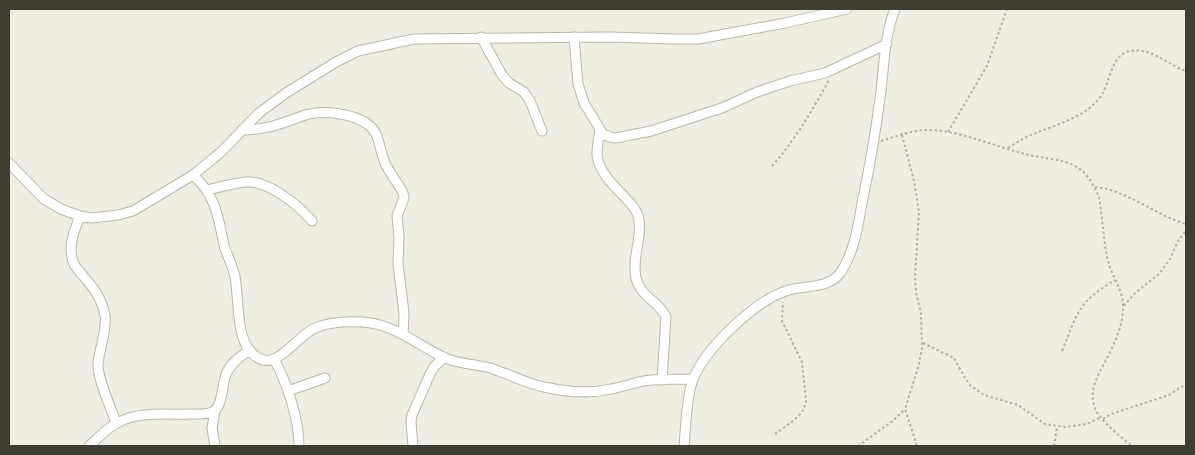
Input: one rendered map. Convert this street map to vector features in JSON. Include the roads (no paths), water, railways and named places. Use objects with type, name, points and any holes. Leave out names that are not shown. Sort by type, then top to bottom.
[{"type":"street","points":[[9,162],[44,199],[61,209],[80,216],[104,217],[133,211],[193,175],[222,152],[259,113],[286,92],[358,51],[414,39],[574,37],[698,39],[847,9]]},
{"type":"street","points":[[684,446],[688,403],[694,380],[701,364],[722,338],[744,317],[765,301],[783,292],[823,284],[833,280],[841,271],[851,251],[874,144],[887,44],[895,9]]},
{"type":"street","points":[[481,37],[502,75],[524,92],[530,101],[542,130]]},
{"type":"street","points":[[574,37],[578,84],[584,102],[600,130],[606,136],[616,138],[651,131],[722,108],[757,92],[837,68],[887,44]]},
{"type":"street","points":[[242,130],[270,128],[322,112],[357,118],[369,125],[376,134],[384,161],[404,198],[397,216],[399,237],[398,264],[404,313],[403,334]]},
{"type":"street","points":[[600,130],[597,152],[600,164],[608,179],[631,204],[638,215],[639,228],[634,263],[638,282],[644,294],[666,317],[662,380]]},
{"type":"street","points":[[193,175],[208,190],[217,212],[235,278],[244,339],[250,350],[258,357],[278,358],[308,332],[327,324],[362,322],[383,326],[403,334],[444,357],[491,368],[519,380],[544,387],[570,391],[610,389],[646,381],[694,380]]},
{"type":"street","points":[[208,190],[248,182],[264,184],[303,211],[312,221]]},
{"type":"street","points":[[80,216],[73,232],[72,258],[74,265],[100,298],[105,314],[98,365],[116,423]]},
{"type":"street","points":[[215,446],[212,428],[215,411],[219,406],[227,372],[238,359],[250,350]]},
{"type":"street","points":[[413,446],[412,414],[430,374],[444,357]]},
{"type":"street","points":[[274,359],[288,391],[299,434],[299,446]]},
{"type":"street","points":[[288,391],[326,378]]},
{"type":"street","points":[[89,446],[116,423],[130,418],[200,414],[215,411]]}]
